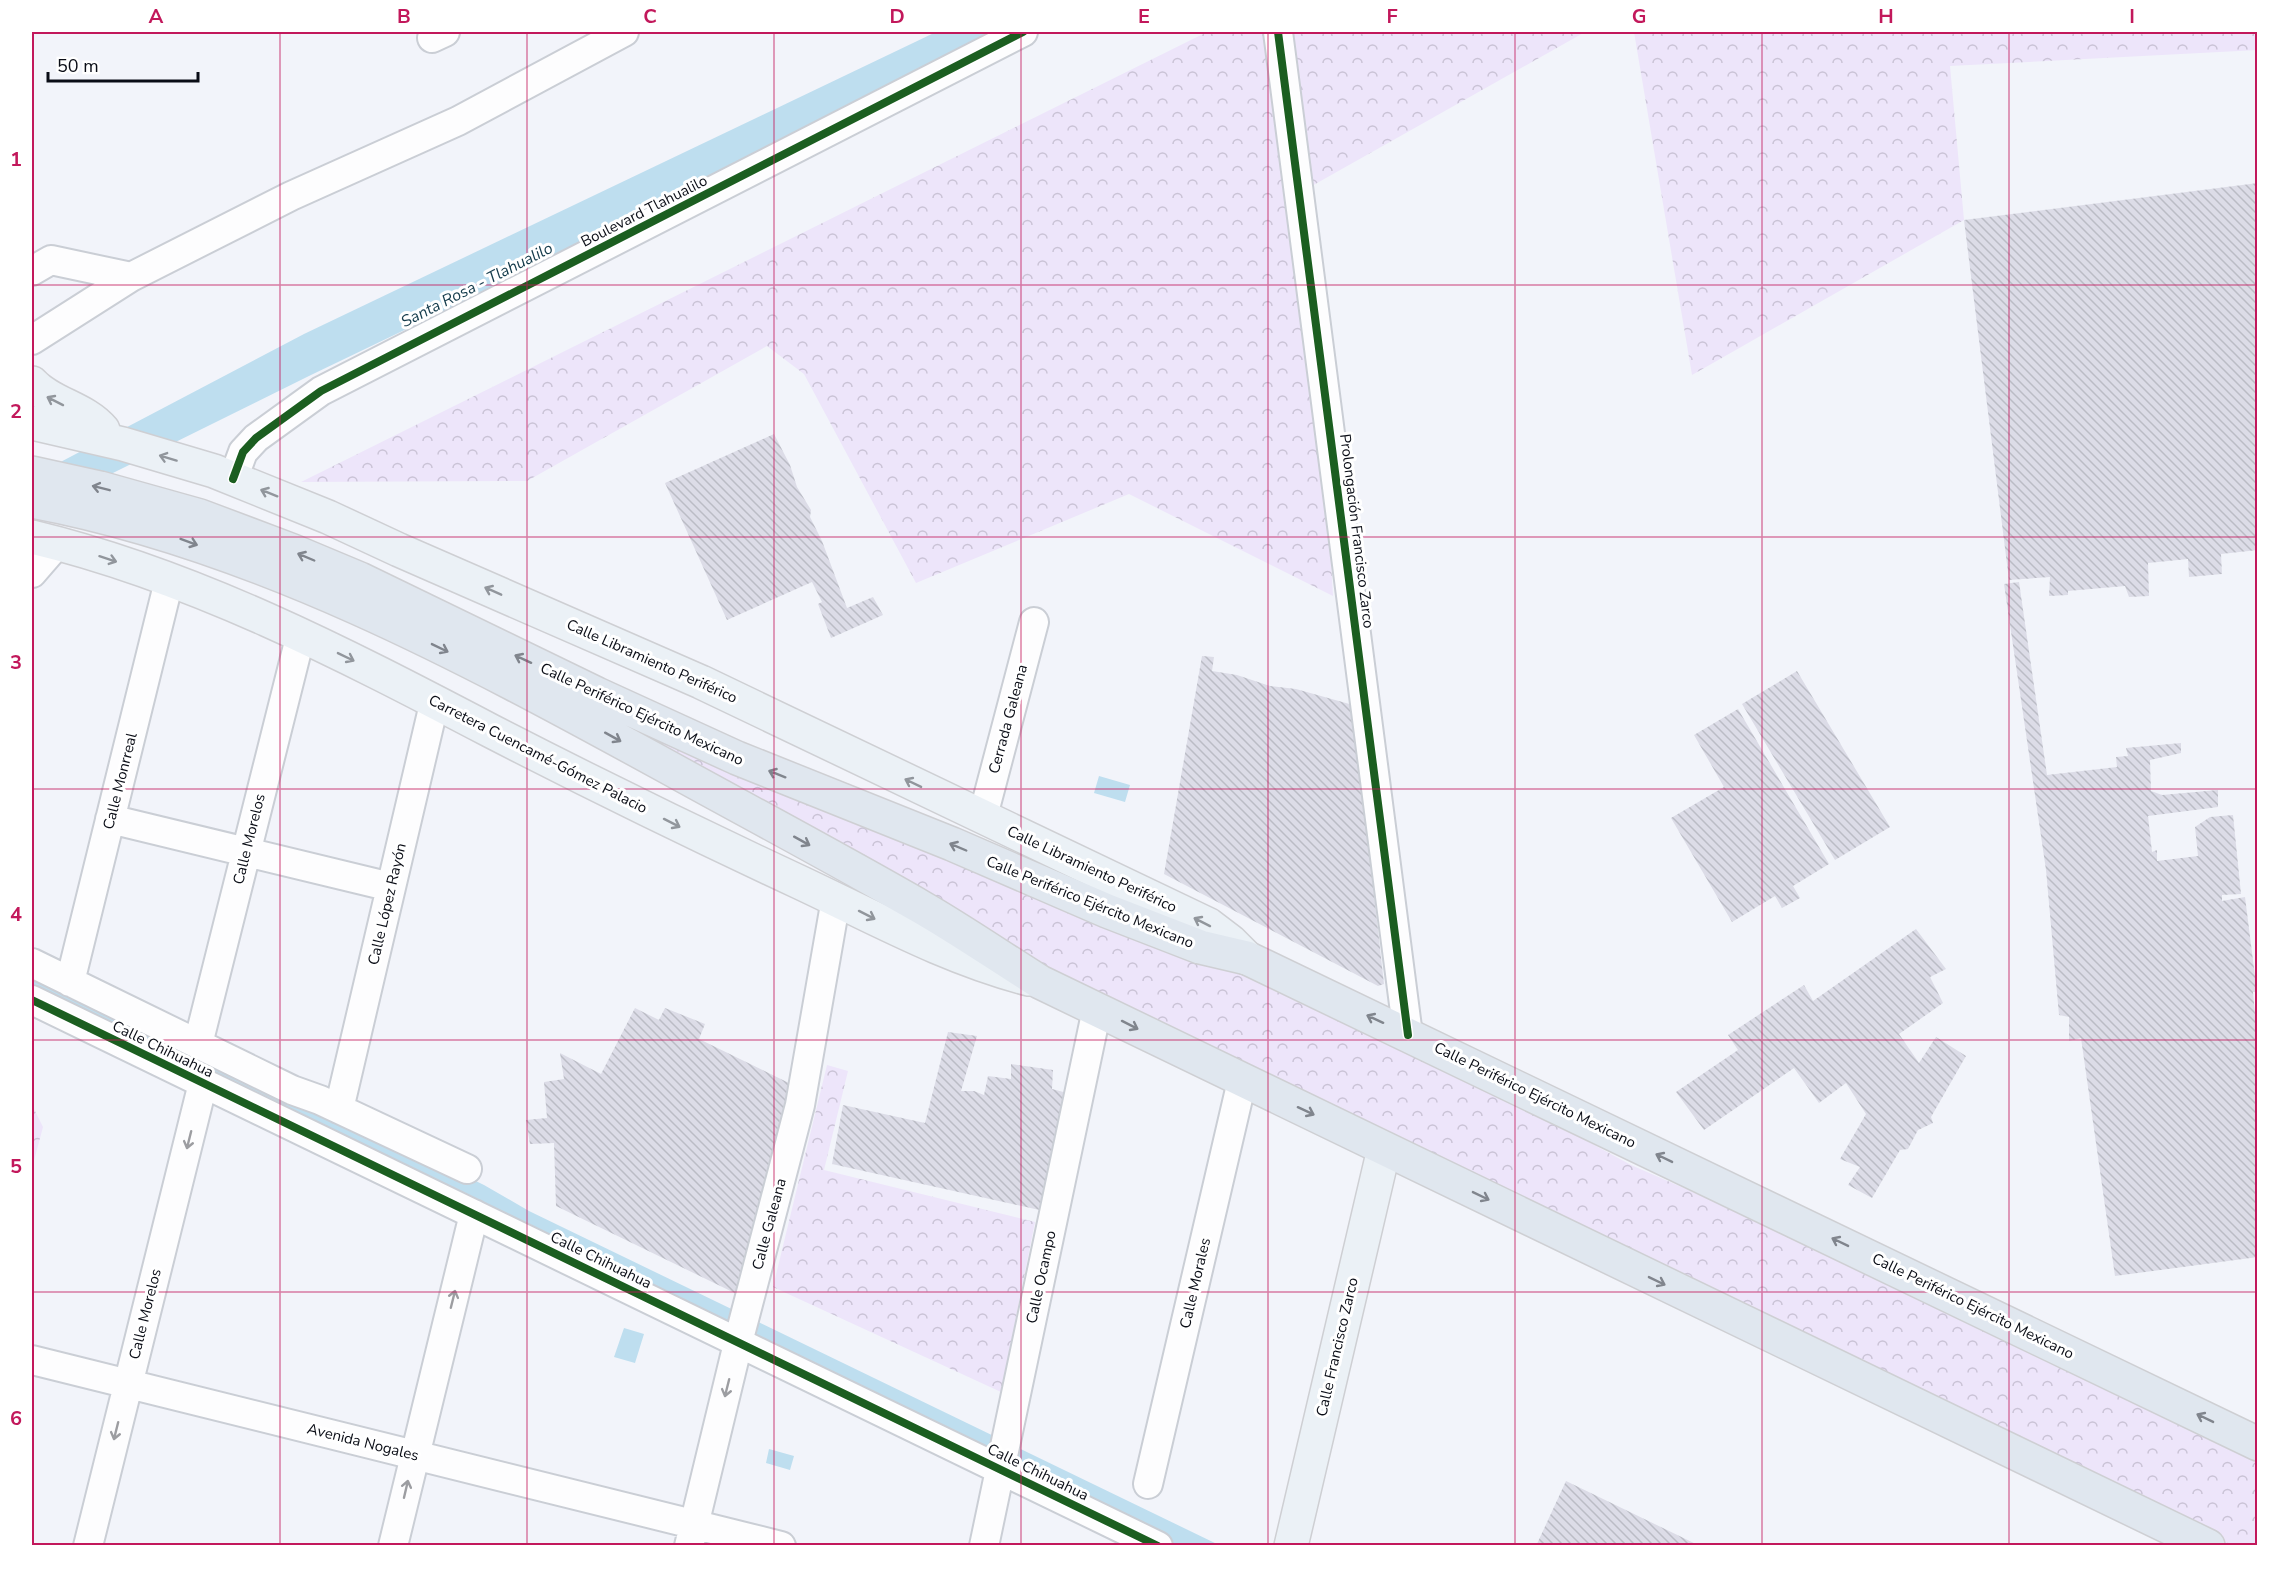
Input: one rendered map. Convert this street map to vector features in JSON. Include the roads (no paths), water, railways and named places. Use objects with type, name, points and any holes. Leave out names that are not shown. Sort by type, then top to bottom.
[{"type":"highway","name":"Calle Periférico Ejército Mexicano","points":[[32,473],[100,488],[200,516],[293,551],[360,579],[597,694],[738,758],[952,844],[1107,911],[1200,947],[1247,958],[2258,1444]]},
{"type":"highway","name":"Calle Periférico Ejército Mexicano","points":[[32,501],[143,526],[281,576],[387,622],[486,670],[798,839],[923,908],[1040,982],[2206,1545]]},
{"type":"main road","points":[[32,384],[46,396],[97,422],[117,443]]},
{"type":"main road","name":"Calle Libramiento Periférico","points":[[32,423],[117,443],[223,475],[328,517],[701,682],[983,816],[1209,925],[1247,958]]},
{"type":"main road","name":"Carretera Cuencamé-Gómez Palacio","points":[[45,540],[169,581],[301,634],[435,700],[677,825],[960,958],[1040,982]]},
{"type":"main road","name":"Calle Francisco Zarco","points":[[1290,1545],[1384,1149]]},
{"type":"street","points":[[32,340],[131,277],[291,196],[458,121],[624,32]]},
{"type":"street","name":"Boulevard Tlahualilo","points":[[223,475],[256,438],[321,391],[1023,32]]},
{"type":"street","name":"Prolongación Francisco Zarco","points":[[1278,32],[1408,1035]]},
{"type":"street","points":[[32,271],[51,260],[131,277]]},
{"type":"street","points":[[32,573],[45,540]]},
{"type":"street","name":"Calle Monrreal","points":[[70,982],[169,581]]},
{"type":"street","name":"Cerrada Galeana","points":[[983,816],[1034,622]]},
{"type":"street","name":"Calle Morelos","points":[[198,1044],[301,634]]},
{"type":"street","name":"Calle López Rayón","points":[[339,1109],[435,700]]},
{"type":"street","points":[[110,819],[391,886]]},
{"type":"street","name":"Calle Galeana","points":[[692,1535],[800,1105],[836,899]]},
{"type":"street","points":[[32,963],[292,1090],[320,1100],[467,1169]]},
{"type":"street","name":"Calle Chihuahua","points":[[32,1000],[474,1214],[740,1337],[1004,1453],[1158,1545]]},
{"type":"street","name":"Calle Ocampo","points":[[984,1545],[1097,1009]]},
{"type":"street","name":"Calle Morales","points":[[1148,1484],[1242,1081]]},
{"type":"street","name":"Calle Morelos","points":[[88,1545],[203,1083]]},
{"type":"street","points":[[393,1545],[474,1214]]},
{"type":"street","name":"Avenida Nogales","points":[[32,1360],[414,1455],[692,1535],[781,1545]]},
{"type":"water","name":"Santa Rosa - Tlahualilo","points":[[936,32],[1024,32],[311,375],[32,513],[32,477],[304,334]]},
{"type":"water","points":[[1099,776],[1130,785],[1125,802],[1094,793]]},
{"type":"water","points":[[32,966],[484,1185],[529,1211],[1219,1545],[1173,1545],[32,993]]},
{"type":"water","points":[[624,1328],[644,1334],[635,1363],[614,1357]]},
{"type":"water","points":[[769,1449],[794,1456],[790,1470],[766,1463]]}]
